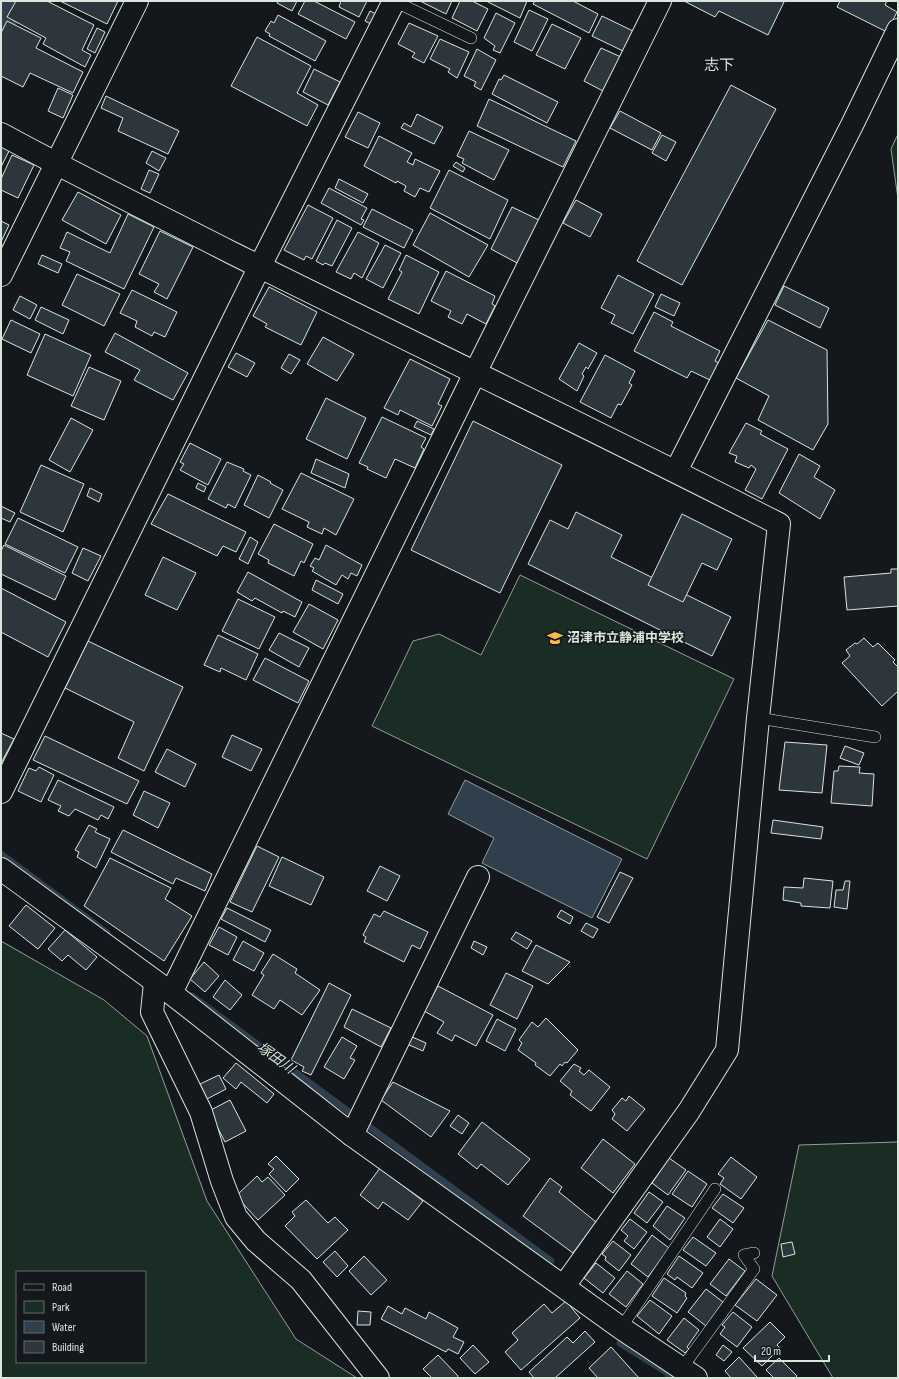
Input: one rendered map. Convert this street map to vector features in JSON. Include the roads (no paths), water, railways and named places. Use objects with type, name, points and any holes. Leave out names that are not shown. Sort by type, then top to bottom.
[{"type":"street","points":[[1,274],[137,1]]},
{"type":"street","points":[[1,792],[260,266],[394,1]]},
{"type":"street","points":[[378,1378],[301,1280],[256,1241],[236,1217],[222,1181],[201,1112],[152,1012],[475,373],[660,1]]},
{"type":"street","points":[[676,471],[853,123],[898,30]]},
{"type":"street","points":[[1,134],[56,164],[475,373],[676,471],[779,524],[758,718],[727,1050],[689,1111],[564,1286]]},
{"type":"street","points":[[1,869],[163,988],[352,1136],[621,1328],[689,1373]]},
{"type":"street","points":[[352,1136],[478,877]]},
{"type":"lane","points":[[394,1],[471,38]]},
{"type":"lane","points":[[758,718],[875,737]]},
{"type":"lane","points":[[621,1328],[715,1189]]},
{"type":"lane","points":[[689,1373],[754,1269],[744,1255],[754,1253]]},
{"type":"water","points":[[465,780],[622,859],[592,918],[482,863],[494,838],[448,814]]},
{"type":"waterway","name":"塚田川","points":[[1,9],[5,1]]},
{"type":"waterway","name":"塚田川","points":[[1,854],[107,933]]},
{"type":"waterway","name":"塚田川","points":[[192,996],[551,1261]]},
{"type":"waterway","name":"塚田川","points":[[620,1343],[668,1373],[669,1378]]},
{"type":"place","name":"沼津市立静浦中学校","points":[[555,638]]},
{"type":"district","name":"志下","points":[[719,65]]}]
